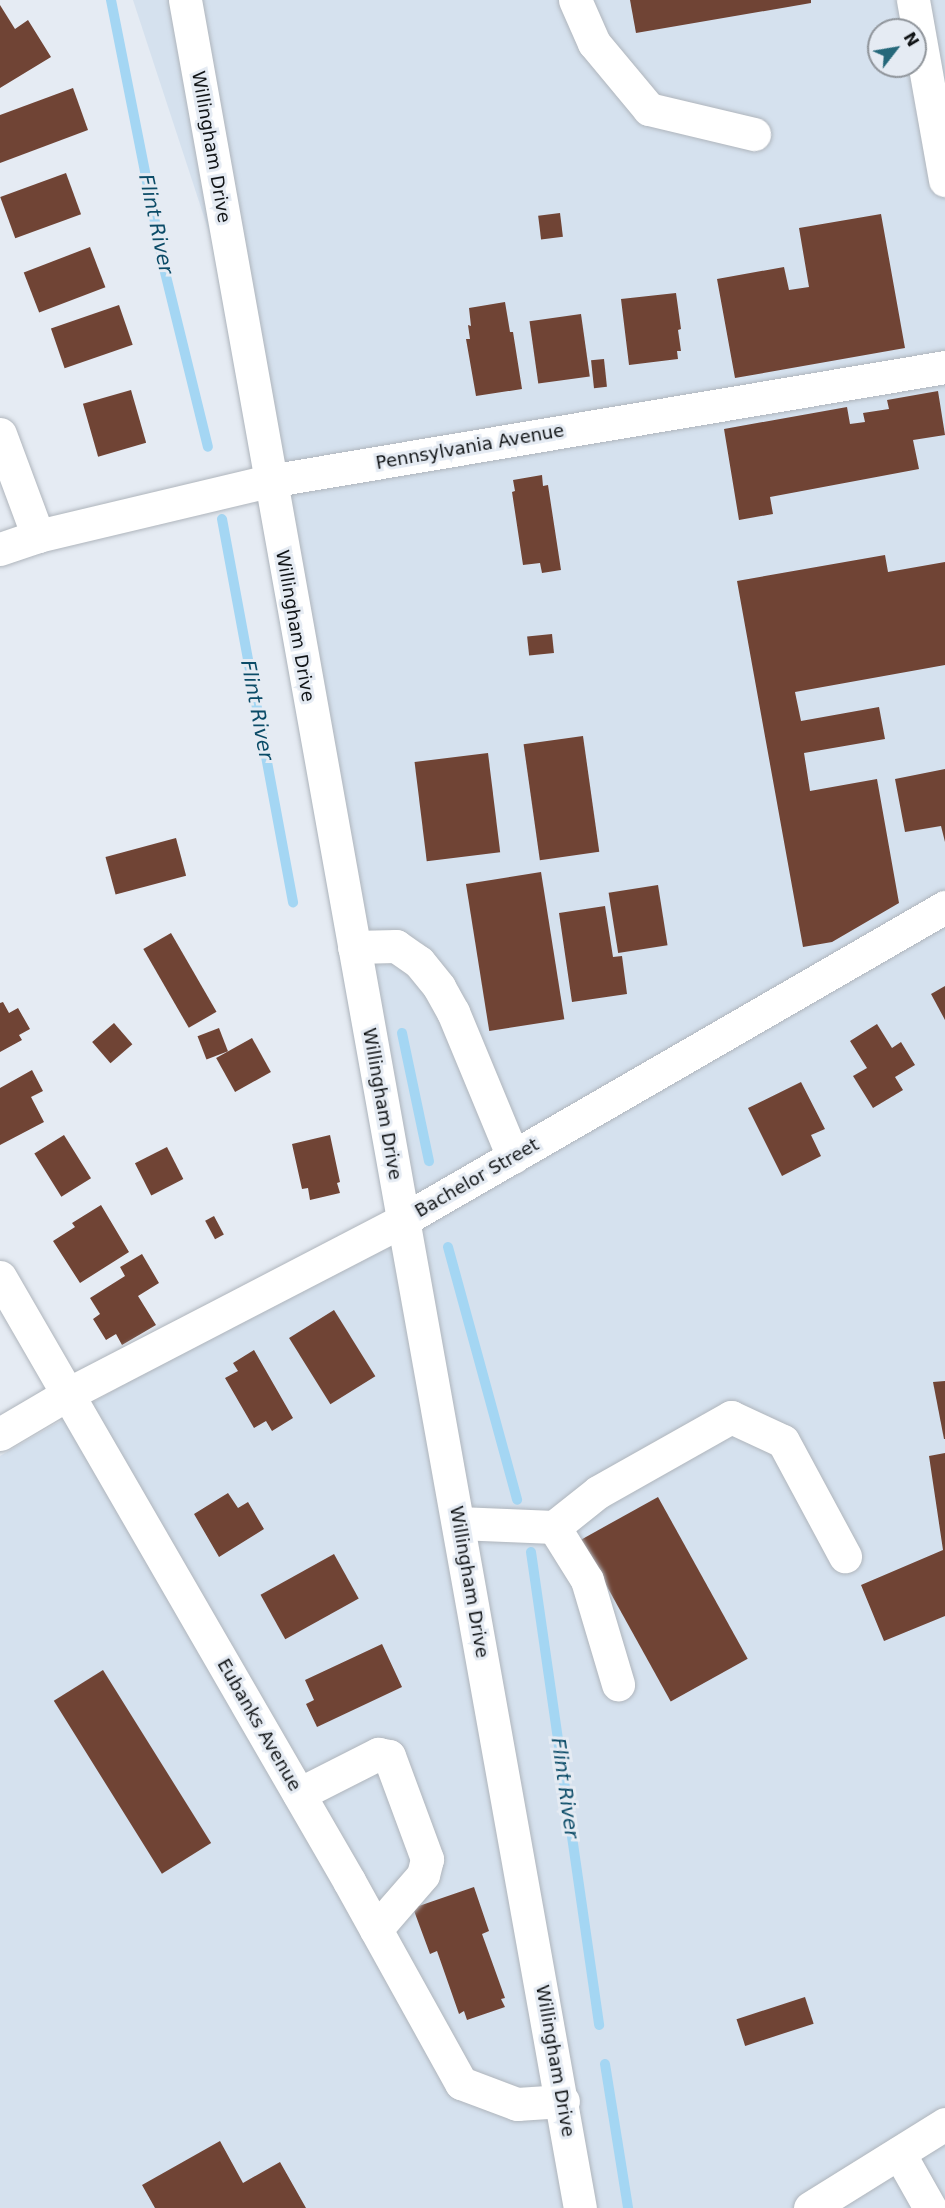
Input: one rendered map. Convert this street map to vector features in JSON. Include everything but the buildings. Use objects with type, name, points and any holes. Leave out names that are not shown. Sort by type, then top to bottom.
[{"type":"street","name":"Willingham Drive","points":[[185,0],[269,481],[563,2101],[580,2208]]},
{"type":"street","points":[[575,0],[594,43],[649,108],[754,134]]},
{"type":"street","points":[[913,0],[945,180]]},
{"type":"street","name":"Pennsylvania Avenue","points":[[0,549],[38,536],[269,481],[945,367]]},
{"type":"street","points":[[0,434],[38,536]]},
{"type":"street","name":"Bachelor Street","points":[[0,1434],[68,1394],[403,1220],[945,907]]},
{"type":"street","points":[[354,948],[396,946],[419,962],[439,987],[453,1012],[513,1157]]},
{"type":"street","name":"Eubanks Avenue","points":[[0,1277],[376,1929],[461,2083],[517,2104],[563,2101]]},
{"type":"street","points":[[458,1523],[554,1527],[598,1492],[730,1417],[783,1441],[845,1556]]},
{"type":"street","points":[[554,1527],[587,1580],[618,1684]]},
{"type":"street","points":[[298,1794],[378,1754],[388,1756],[427,1859],[423,1875],[376,1929]]},
{"type":"street","points":[[810,2208],[945,2124]]},
{"type":"street","points":[[899,2153],[930,2208]]},
{"type":"shaded area","points":[[133,0],[945,0],[945,2208],[0,2208],[0,1456],[388,1232],[210,235]]},
{"type":"waterway","name":"Flint River","points":[[111,0],[164,268],[208,447]]},
{"type":"waterway","name":"Flint River","points":[[222,519],[293,902]]},
{"type":"waterway","name":"Flint River","points":[[402,1033],[429,1161]]},
{"type":"waterway","name":"Flint River","points":[[448,1247],[517,1500]]},
{"type":"waterway","name":"Flint River","points":[[531,1552],[599,2025]]},
{"type":"waterway","name":"Flint River","points":[[605,2064],[628,2208]]}]
